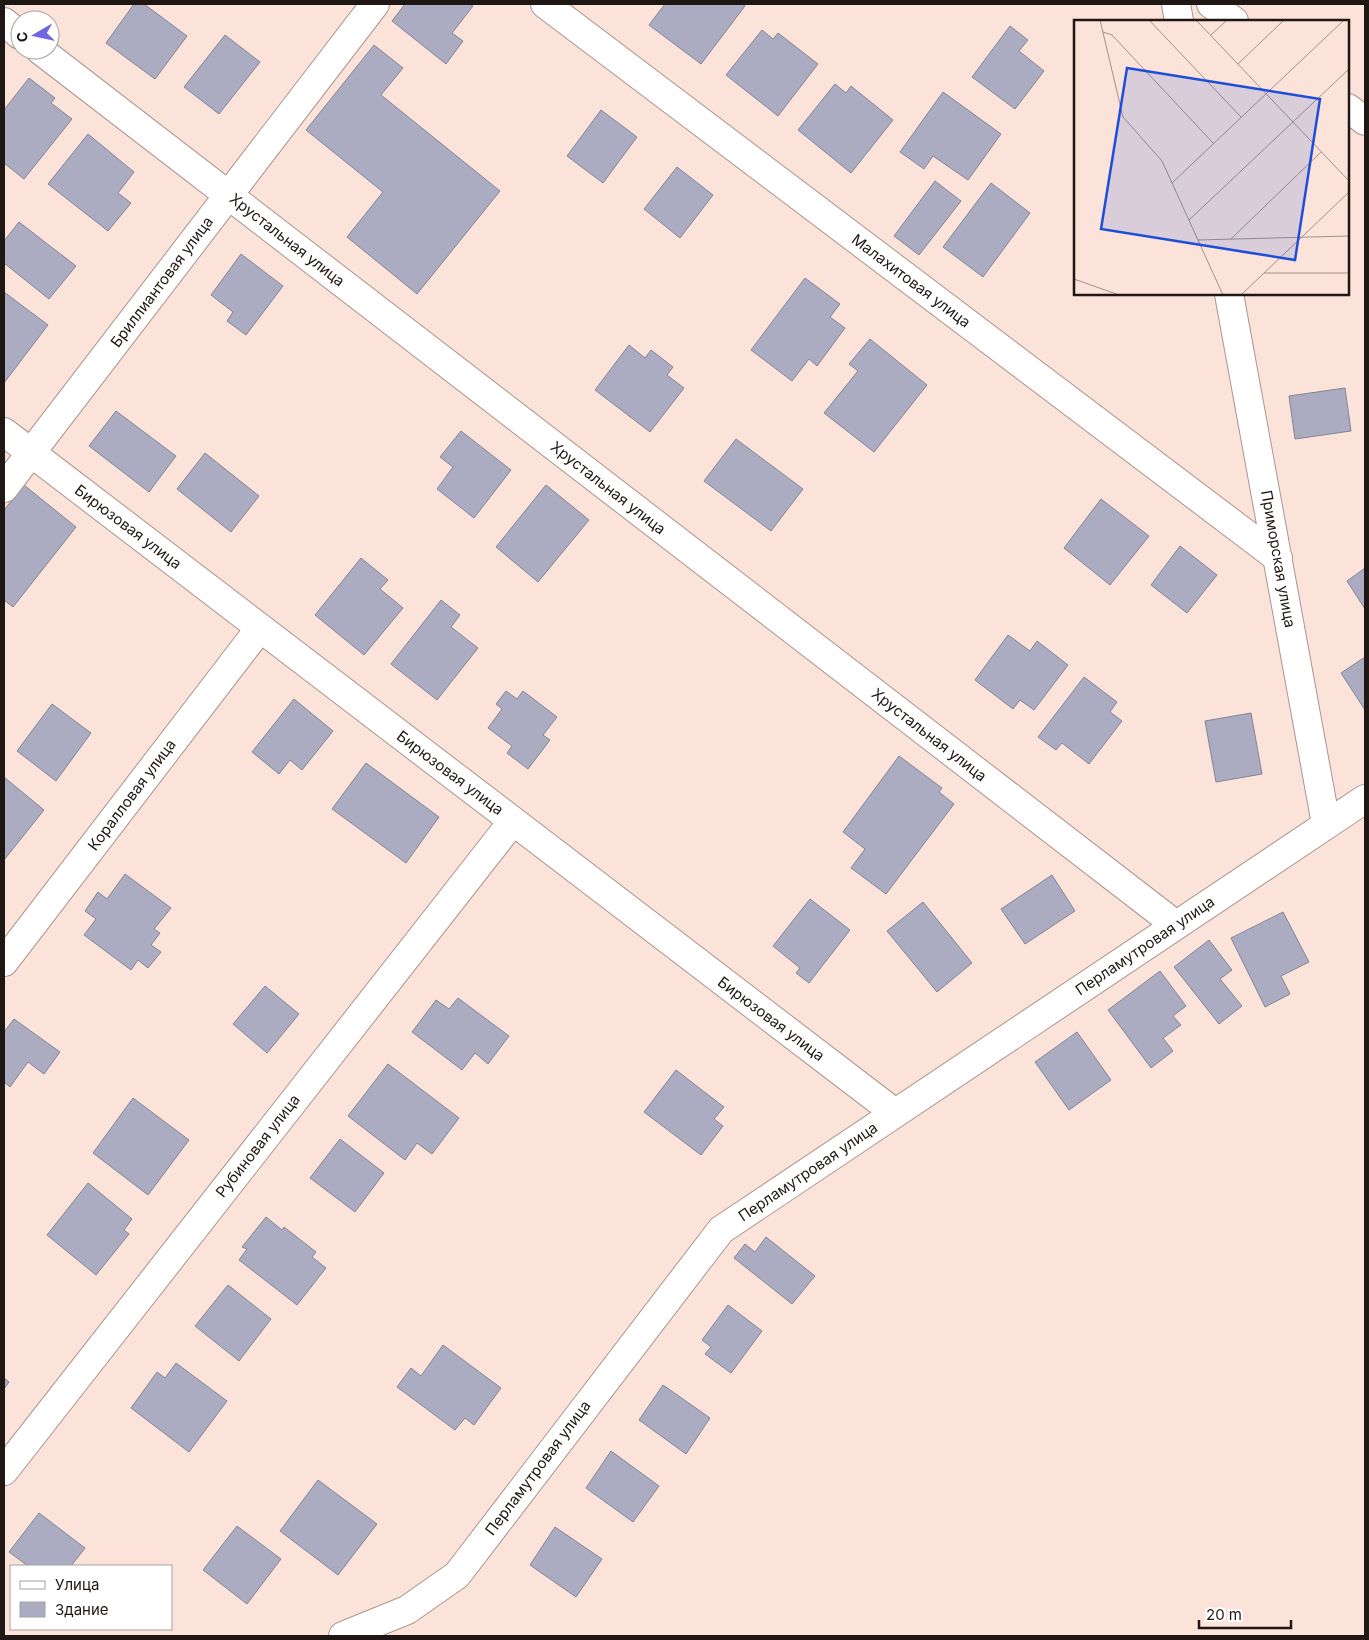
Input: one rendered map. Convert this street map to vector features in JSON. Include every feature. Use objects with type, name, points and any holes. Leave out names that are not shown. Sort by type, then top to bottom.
[{"type":"street","name":"Бриллиантовая улица","points":[[4,488],[375,4]]},
{"type":"street","name":"Малахитовая улица","points":[[545,4],[1278,558]]},
{"type":"street","points":[[1176,4],[1179,20]]},
{"type":"street","points":[[1211,4],[1233,20]]},
{"type":"street","name":"Хрустальная улица","points":[[53,60],[1176,925]]},
{"type":"street","points":[[1349,109],[1365,122]]},
{"type":"street","name":"Приморская улица","points":[[1229,295],[1326,824]]},
{"type":"street","name":"Бирюзовая улица","points":[[4,432],[895,1113]]},
{"type":"street","name":"Коралловая улица","points":[[4,962],[260,628]]},
{"type":"street","name":"Перламутровая улица","points":[[343,1636],[407,1610],[457,1575],[721,1230],[1365,799]]},
{"type":"street","name":"Рубиновая улица","points":[[4,1471],[512,821]]},
{"type":"building","points":[[134,4],[144,4],[187,36],[155,79],[106,43]]},
{"type":"building","points":[[405,4],[469,4],[473,6],[452,33],[463,41],[446,64],[392,21]]},
{"type":"building","points":[[665,4],[742,4],[745,6],[701,64],[649,25]]},
{"type":"building","points":[[1010,26],[1028,40],[1019,51],[1044,71],[1015,109],[972,77]]},
{"type":"building","points":[[762,30],[773,39],[778,33],[818,64],[778,116],[726,75]]},
{"type":"building","points":[[225,35],[260,62],[219,114],[184,87]]},
{"type":"building","points":[[374,45],[403,68],[381,95],[500,191],[417,294],[347,237],[383,192],[306,130]]},
{"type":"building","points":[[29,78],[55,98],[51,103],[72,119],[24,179],[4,163],[4,110]]},
{"type":"building","points":[[835,84],[846,93],[851,86],[893,120],[851,173],[798,130]]},
{"type":"building","points":[[943,92],[1001,134],[968,180],[933,156],[924,169],[900,152]]},
{"type":"building","points":[[601,110],[637,137],[603,183],[567,156]]},
{"type":"building","points":[[88,134],[134,172],[118,193],[131,203],[108,231],[48,184]]},
{"type":"building","points":[[677,167],[713,195],[680,238],[644,209]]},
{"type":"building","points":[[935,181],[961,201],[919,255],[894,236]]},
{"type":"building","points":[[991,183],[1030,213],[983,277],[943,247]]},
{"type":"building","points":[[19,222],[76,266],[49,299],[4,263],[4,241]]},
{"type":"building","points":[[241,254],[283,286],[246,335],[227,321],[233,312],[211,295]]},
{"type":"building","points":[[805,278],[840,304],[830,317],[845,328],[817,366],[809,359],[792,381],[751,350]]},
{"type":"building","points":[[4,292],[48,325],[4,383]]},
{"type":"building","points":[[870,339],[927,385],[874,452],[824,413],[858,371],[849,364]]},
{"type":"building","points":[[629,345],[645,358],[651,350],[673,367],[667,375],[684,388],[650,432],[595,390]]},
{"type":"building","points":[[1345,388],[1351,431],[1295,439],[1289,396]]},
{"type":"building","points":[[116,411],[176,456],[149,492],[89,446]]},
{"type":"building","points":[[461,431],[511,470],[474,518],[437,489],[453,467],[440,457]]},
{"type":"building","points":[[736,439],[803,489],[771,531],[704,481]]},
{"type":"building","points":[[205,453],[259,496],[231,532],[177,489]]},
{"type":"building","points":[[24,485],[76,527],[13,607],[4,600],[4,510]]},
{"type":"building","points":[[546,485],[589,520],[538,582],[496,547]]},
{"type":"building","points":[[1101,499],[1149,536],[1110,585],[1064,548]]},
{"type":"building","points":[[1180,546],[1217,575],[1187,613],[1151,585]]},
{"type":"building","points":[[361,558],[388,580],[380,589],[403,608],[364,655],[315,615]]},
{"type":"building","points":[[1365,568],[1365,609],[1347,581]]},
{"type":"building","points":[[441,600],[460,615],[451,627],[478,648],[437,700],[391,664]]},
{"type":"building","points":[[1008,635],[1030,651],[1037,641],[1068,665],[1034,710],[1020,700],[1013,709],[975,680]]},
{"type":"building","points":[[1365,657],[1365,710],[1341,673]]},
{"type":"building","points":[[1084,677],[1117,702],[1110,712],[1122,721],[1089,764],[1062,743],[1056,750],[1038,737]]},
{"type":"building","points":[[506,691],[517,699],[523,691],[557,717],[543,735],[550,740],[528,769],[507,753],[512,746],[488,728],[502,709],[496,704]]},
{"type":"building","points":[[294,699],[333,731],[302,770],[290,760],[279,774],[252,752]]},
{"type":"building","points":[[52,704],[91,733],[56,781],[17,751]]},
{"type":"building","points":[[1251,713],[1262,774],[1216,782],[1205,721]]},
{"type":"building","points":[[899,756],[942,788],[939,792],[954,804],[886,894],[851,868],[865,849],[843,832]]},
{"type":"building","points":[[366,763],[439,817],[406,863],[332,809]]},
{"type":"building","points":[[4,777],[44,810],[4,860]]},
{"type":"building","points":[[125,874],[171,908],[154,929],[160,933],[151,945],[161,952],[148,968],[138,960],[131,970],[84,935],[96,919],[85,911],[98,892],[107,899]]},
{"type":"building","points":[[1052,875],[1075,911],[1025,944],[1001,909]]},
{"type":"building","points":[[810,899],[850,930],[809,983],[796,973],[800,968],[773,946]]},
{"type":"building","points":[[923,902],[972,963],[937,992],[887,931]]},
{"type":"building","points":[[1283,912],[1309,962],[1281,976],[1290,994],[1265,1007],[1231,938]]},
{"type":"building","points":[[1209,940],[1232,970],[1220,979],[1242,1006],[1219,1024],[1174,967]]},
{"type":"building","points":[[1160,971],[1186,1006],[1173,1016],[1181,1025],[1163,1038],[1173,1051],[1151,1068],[1108,1010]]},
{"type":"building","points":[[265,986],[299,1014],[267,1053],[233,1024]]},
{"type":"building","points":[[458,998],[509,1036],[488,1064],[475,1053],[462,1070],[412,1032],[436,1000],[449,1009]]},
{"type":"building","points":[[14,1019],[60,1052],[44,1074],[28,1062],[10,1087],[4,1082],[4,1032]]},
{"type":"building","points":[[1077,1032],[1111,1080],[1069,1110],[1035,1062]]},
{"type":"building","points":[[388,1064],[459,1118],[432,1154],[417,1143],[405,1160],[348,1116]]},
{"type":"building","points":[[676,1070],[724,1107],[714,1119],[723,1126],[701,1155],[644,1112]]},
{"type":"building","points":[[133,1098],[189,1140],[148,1195],[93,1153]]},
{"type":"building","points":[[340,1139],[384,1173],[355,1212],[310,1178]]},
{"type":"building","points":[[88,1183],[132,1219],[124,1230],[129,1234],[96,1275],[47,1235]]},
{"type":"building","points":[[266,1217],[282,1230],[284,1227],[316,1252],[312,1257],[326,1268],[297,1305],[239,1260],[247,1249],[242,1247]]},
{"type":"building","points":[[766,1237],[815,1276],[792,1304],[734,1258],[745,1244],[755,1252]]},
{"type":"building","points":[[228,1285],[271,1319],[239,1361],[195,1326]]},
{"type":"building","points":[[728,1305],[762,1331],[731,1373],[705,1354],[711,1347],[702,1340]]},
{"type":"building","points":[[443,1345],[501,1388],[474,1425],[465,1418],[455,1430],[397,1387],[411,1368],[421,1376]]},
{"type":"building","points":[[176,1363],[227,1401],[189,1452],[131,1408],[157,1372],[165,1378]]},
{"type":"building","points":[[4,1378],[9,1382],[4,1389]]},
{"type":"building","points":[[663,1385],[710,1418],[686,1454],[639,1420]]},
{"type":"building","points":[[611,1451],[659,1486],[633,1522],[586,1488]]},
{"type":"building","points":[[318,1480],[377,1524],[338,1575],[280,1531]]},
{"type":"building","points":[[39,1513],[85,1548],[72,1565],[27,1565],[9,1552]]},
{"type":"building","points":[[237,1526],[281,1559],[247,1604],[203,1570]]},
{"type":"building","points":[[555,1527],[602,1559],[576,1597],[530,1565]]}]
